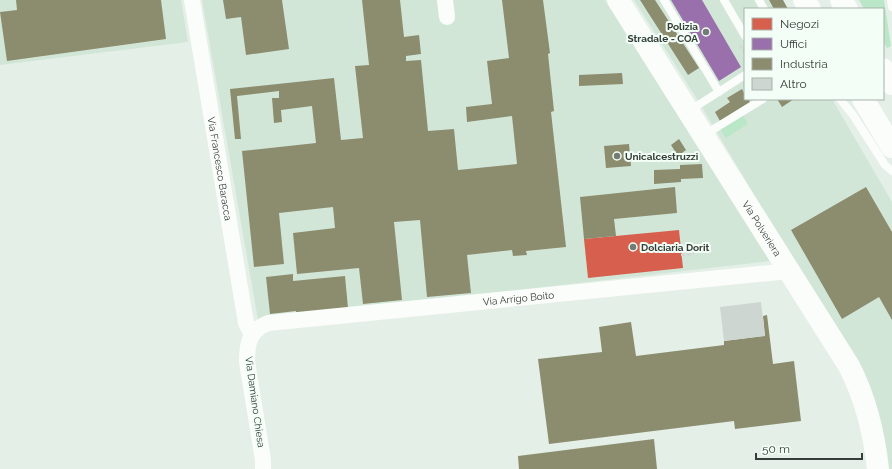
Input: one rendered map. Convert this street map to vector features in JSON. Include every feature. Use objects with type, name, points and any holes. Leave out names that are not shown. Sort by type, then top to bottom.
[{"type":"main road","name":"Via Polveriera","points":[[618,0],[841,353],[863,397],[872,426],[878,469]]},
{"type":"main road","points":[[884,71],[892,84]]},
{"type":"main road","points":[[864,100],[892,147]]},
{"type":"street","name":"Via Francesco Baracca","points":[[192,0],[246,323],[252,335]]},
{"type":"street","points":[[445,0],[447,17]]},
{"type":"street","name":"Via Arrigo Boito","points":[[252,335],[258,327],[268,323],[789,271]]},
{"type":"street","name":"Via Damiano Chiesa","points":[[252,335],[247,345],[247,362],[264,460],[263,469]]},
{"type":"lane","points":[[664,0],[719,92]]},
{"type":"lane","points":[[724,0],[744,34]]},
{"type":"lane","points":[[891,0],[892,7]]},
{"type":"lane","points":[[688,111],[744,76]]},
{"type":"lane","points":[[704,135],[761,100]]},
{"type":"lane","points":[[841,100],[853,115],[885,165],[892,171]]},
{"type":"path","points":[[681,255],[694,254]]},
{"type":"shaded area","points":[[0,0],[181,0],[188,42],[0,65]]},
{"type":"shaded area","points":[[202,0],[605,0],[770,261],[258,320]]},
{"type":"shaded area","points":[[634,0],[774,0],[778,8],[744,8],[744,100],[833,100],[892,202],[892,469],[886,469],[860,372],[700,104]]},
{"type":"green space","points":[[859,0],[884,0],[891,46],[887,48],[884,43],[884,8],[863,8]]},
{"type":"green space","points":[[743,115],[748,124],[726,138],[720,129]]},
{"type":"building: Negozi","name":"Dolciaria Dorit","points":[[679,230],[683,268],[588,278],[584,239]]},
{"type":"building: Uffici","points":[[671,0],[702,0],[741,67],[719,81]]},
{"type":"building: Industria","points":[[16,0],[161,0],[166,39],[7,61],[0,12],[17,10]]},
{"type":"building: Industria","points":[[223,0],[282,0],[289,49],[246,55],[241,17],[226,19]]},
{"type":"building: Industria","points":[[362,0],[400,0],[404,37],[419,35],[421,54],[406,56],[406,61],[421,60],[428,131],[454,129],[458,170],[517,164],[512,116],[467,122],[466,107],[492,104],[487,61],[509,58],[502,0],[543,0],[550,53],[548,54],[554,111],[551,112],[566,247],[526,251],[527,255],[513,256],[512,250],[467,255],[471,293],[427,297],[420,220],[394,222],[402,300],[363,304],[359,268],[297,274],[293,233],[335,228],[333,207],[279,213],[284,264],[254,267],[242,151],[316,143],[312,106],[281,110],[282,122],[274,123],[272,98],[279,98],[279,91],[237,96],[241,139],[235,139],[230,89],[334,78],[341,140],[363,138],[355,66],[369,65]]},
{"type":"building: Industria","points":[[640,0],[655,0],[699,68],[688,75]]},
{"type":"building: Industria","points":[[769,0],[783,0],[787,8],[773,8]]},
{"type":"building: Industria","points":[[622,73],[623,84],[579,86],[579,75]]},
{"type":"building: Industria","points":[[742,89],[744,93],[744,100],[749,100],[750,102],[720,121],[715,112],[730,102],[727,98]]},
{"type":"building: Industria","points":[[778,100],[792,100],[782,107]]},
{"type":"building: Industria","points":[[679,139],[686,150],[678,156],[671,145]]},
{"type":"building: Industria","name":"Unicalcestruzzi","points":[[629,144],[631,166],[606,168],[604,146]]},
{"type":"building: Industria","points":[[702,164],[703,178],[681,179],[681,182],[654,184],[654,170],[680,169],[680,165]]},
{"type":"building: Industria","points":[[675,187],[677,213],[614,219],[616,236],[584,239],[580,197]]},
{"type":"building: Industria","points":[[866,187],[892,232],[892,320],[879,297],[842,319],[791,230]]},
{"type":"building: Industria","points":[[293,274],[293,281],[345,276],[348,308],[270,314],[266,277]]},
{"type":"building: Industria","points":[[767,315],[773,364],[794,361],[801,421],[735,429],[734,421],[549,444],[538,359],[602,352],[599,327],[631,322],[636,356],[724,345],[724,341],[765,336],[763,316]]},
{"type":"building: Industria","points":[[654,439],[657,469],[519,469],[518,456]]},
{"type":"building: Altro","points":[[761,302],[765,336],[724,341],[720,307]]},
{"type":"place","name":"Polizia Stradale - COA","points":[[706,32]]},
{"type":"place","name":"Unicalcestruzzi","points":[[617,156]]},
{"type":"place","name":"Dolciaria Dorit","points":[[633,247]]}]
